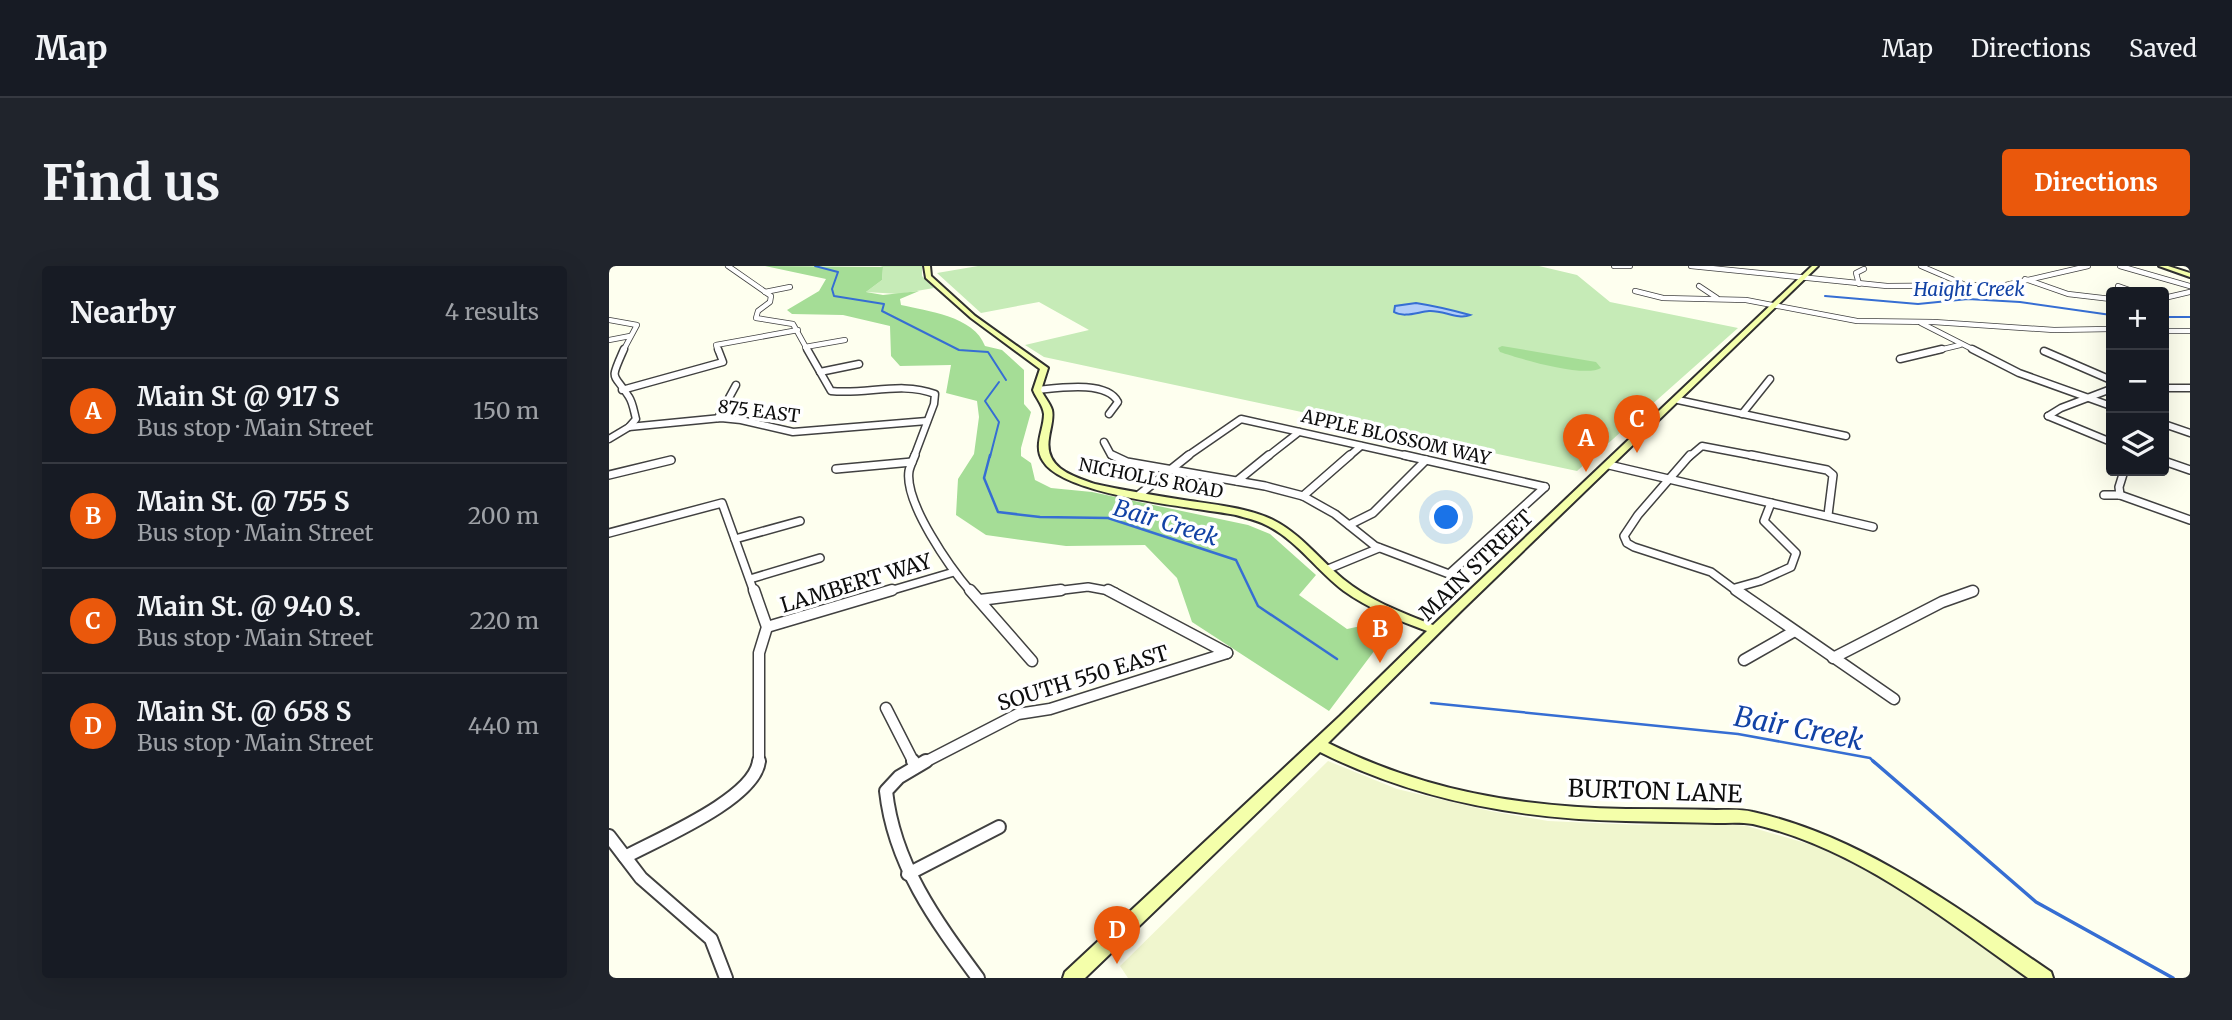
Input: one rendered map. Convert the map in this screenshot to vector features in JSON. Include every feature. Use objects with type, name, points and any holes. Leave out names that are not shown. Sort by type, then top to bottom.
[{"type":"main road","points":[[2163,266],[2190,275]]},
{"type":"main road","name":"MAIN STREET","points":[[1072,978],[1805,276]]},
{"type":"street","points":[[728,266],[771,296],[770,302],[758,311],[757,318],[793,324],[831,391],[855,393],[927,390],[935,394],[934,404],[912,462],[910,488],[926,526],[954,572],[1032,661]]},
{"type":"street","name":"NICHOLLS ROAD","points":[[927,266],[928,278],[970,314],[1043,366],[1044,373],[1037,390],[1048,410],[1042,449],[1048,463],[1073,480],[1232,510],[1269,522],[1289,534],[1339,581],[1363,598],[1436,630]]},
{"type":"street","points":[[1614,266],[1630,266]]},
{"type":"street","points":[[1691,266],[1769,272],[1860,284],[1968,286],[2006,285],[2088,266]]},
{"type":"street","points":[[1766,266],[1769,272]]},
{"type":"street","name":"MAIN STREET","points":[[1805,276],[1815,266]]},
{"type":"street","points":[[1921,266],[1968,286]]},
{"type":"street","points":[[2120,266],[2190,289]]},
{"type":"street","points":[[1860,284],[1856,273],[1864,269]]},
{"type":"street","points":[[2024,279],[2068,294],[2106,299]]},
{"type":"street","points":[[1699,286],[1717,298]]},
{"type":"street","points":[[765,292],[790,287]]},
{"type":"street","points":[[2169,296],[2190,289]]},
{"type":"street","points":[[1635,291],[1663,298],[1717,298],[1776,305],[1844,320],[2054,330],[2106,329]]},
{"type":"street","points":[[609,439],[629,427],[636,419],[630,398],[615,382],[613,370],[637,326],[610,321]]},
{"type":"street","points":[[1920,322],[1961,345],[2038,381],[2106,404]]},
{"type":"street","points":[[622,390],[723,362],[716,345],[798,330]]},
{"type":"street","points":[[2169,331],[2190,331]]},
{"type":"street","points":[[609,340],[630,336]]},
{"type":"street","points":[[805,347],[845,340]]},
{"type":"street","points":[[1900,359],[1961,345]]},
{"type":"street","points":[[2044,351],[2106,378]]},
{"type":"street","points":[[820,372],[859,364]]},
{"type":"street","points":[[1742,414],[1770,379]]},
{"type":"street","points":[[718,418],[736,385]]},
{"type":"street","points":[[1037,390],[1075,387],[1108,392],[1115,396],[1118,402],[1109,414]]},
{"type":"street","points":[[2169,388],[2190,388]]},
{"type":"street","points":[[2106,391],[2061,408],[2048,416],[2106,440]]},
{"type":"street","points":[[1678,400],[1846,436]]},
{"type":"street","name":"875 EAST","points":[[629,427],[718,418],[750,421],[776,431],[793,432],[927,421]]},
{"type":"street","name":"APPLE BLOSSOM WAY","points":[[1169,469],[1241,419],[1545,487],[1449,574],[1379,548]]},
{"type":"street","points":[[2169,426],[2190,433]]},
{"type":"street","points":[[1237,481],[1299,432]]},
{"type":"street","points":[[1104,442],[1108,451],[1121,460],[1303,496],[1327,508],[1379,548]]},
{"type":"street","points":[[1303,496],[1361,446]]},
{"type":"street","points":[[1828,515],[1833,475],[1817,467],[1702,446],[1694,451],[1668,480],[1624,536],[1627,543],[1711,572],[1793,632],[1894,699]]},
{"type":"street","points":[[609,475],[671,460]]},
{"type":"street","points":[[1349,525],[1373,513],[1426,460]]},
{"type":"street","points":[[836,469],[912,462]]},
{"type":"street","points":[[2169,463],[2190,470]]},
{"type":"street","points":[[1609,465],[1873,527]]},
{"type":"street","points":[[1140,494],[1169,469]]},
{"type":"street","points":[[2120,495],[2122,476]]},
{"type":"street","points":[[2104,495],[2120,495],[2190,520]]},
{"type":"street","points":[[609,533],[722,503],[767,627],[759,653],[759,764],[756,775],[747,785],[720,804],[625,857]]},
{"type":"street","points":[[1735,588],[1760,581],[1791,566],[1796,553],[1764,521],[1771,503]]},
{"type":"street","points":[[735,539],[800,521]]},
{"type":"street","points":[[1328,569],[1379,548]]},
{"type":"street","points":[[750,579],[820,558]]},
{"type":"street","name":"LAMBERT WAY","points":[[767,627],[954,572]]},
{"type":"street","points":[[980,600],[1088,587],[1113,591],[1227,653]]},
{"type":"street","points":[[1833,658],[1942,602],[1973,591]]},
{"type":"street","points":[[1744,660],[1793,632]]},
{"type":"street","name":"SOUTH 550 EAST","points":[[908,874],[887,806],[886,791],[899,777],[1018,714],[1050,709],[1227,653]]},
{"type":"street","points":[[886,708],[916,766]]},
{"type":"street","name":"BURTON LANE","points":[[1317,744],[1346,760],[1405,783],[1470,801],[1528,811],[1749,817],[1811,835],[1874,863],[2044,978]]},
{"type":"street","points":[[978,978],[938,925],[908,874],[999,827]]},
{"type":"street","points":[[609,836],[641,877],[711,939],[726,978]]},
{"type":"green space","points":[[765,266],[883,267],[882,280],[866,292],[883,295],[919,291],[900,299],[901,305],[960,321],[979,336],[985,346],[1002,350],[1024,370],[1024,404],[1031,412],[1021,456],[1031,463],[1035,480],[1051,488],[1092,492],[1248,525],[1270,534],[1316,575],[1299,595],[1347,629],[1380,622],[1383,628],[1381,642],[1329,711],[1192,622],[1177,578],[1145,545],[1066,546],[986,535],[956,515],[958,479],[974,454],[979,417],[977,401],[946,393],[951,365],[900,366],[891,356],[890,326],[843,315],[792,314],[787,310],[819,291],[826,279]]},
{"type":"green space","points":[[880,266],[922,266],[922,276],[934,288],[899,294],[866,292],[882,280],[883,267]]},
{"type":"green space","points":[[978,266],[1539,266],[1577,275],[1610,302],[1738,328],[1577,471],[1044,357],[1025,345],[1089,330],[1039,302],[981,313],[937,273]]},
{"type":"green space","points":[[1502,346],[1596,362],[1601,368],[1581,371],[1552,366],[1500,352],[1498,348]]},
{"type":"green space","points":[[1328,761],[1397,789],[1490,811],[1548,821],[1640,825],[1701,822],[1747,826],[1819,847],[1890,883],[2028,978],[1128,978],[1120,966]]},
{"type":"water","points":[[1416,303],[1470,315],[1434,311],[1407,315],[1394,312],[1395,306]]},
{"type":"waterway","name":"Bair Creek","points":[[815,266],[838,272],[832,289],[834,296],[884,304],[882,311],[959,350],[988,352],[1006,380]]},
{"type":"waterway","name":"Haight Creek","points":[[1825,296],[1918,304],[1968,299],[2020,302],[2106,314]]},
{"type":"waterway","name":"Haight Creek","points":[[2169,317],[2190,317]]},
{"type":"waterway","name":"Bair Creek","points":[[990,457],[999,422],[985,401],[999,382]]},
{"type":"waterway","name":"Bair Creek","points":[[990,455],[984,478],[998,512],[1040,517],[1108,518],[1236,560],[1258,606],[1337,659]]},
{"type":"waterway","name":"Bair Creek","points":[[1431,703],[1738,734],[1870,758],[1873,761]]},
{"type":"waterway","name":"Bair Creek","points":[[1873,761],[2036,902],[2173,978]]},
{"type":"place","name":"Main St. @ 940 S.","points":[[1637,453]]},
{"type":"place","name":"Main St @ 917 S","points":[[1586,472]]},
{"type":"place","name":"Main St. @ 755 S","points":[[1380,663]]},
{"type":"place","name":"Main St. @ 658 S","points":[[1117,964]]}]
